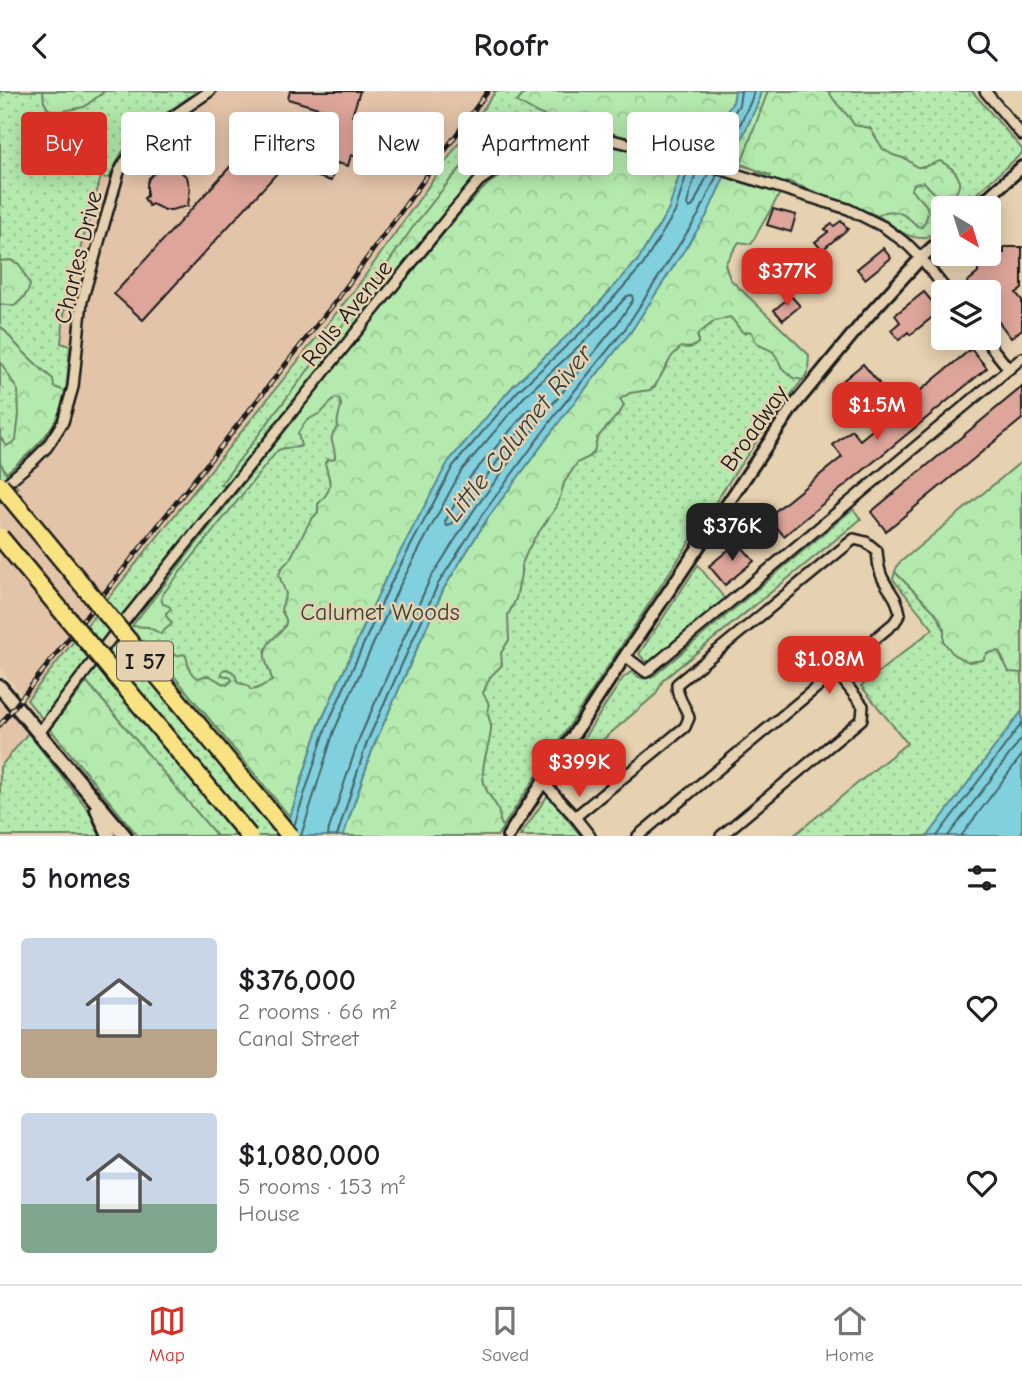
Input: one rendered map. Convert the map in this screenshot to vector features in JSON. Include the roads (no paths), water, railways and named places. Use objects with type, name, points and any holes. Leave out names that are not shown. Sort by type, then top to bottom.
[{"type":"highway","name":"I 57","points":[[0,487],[290,836]]},
{"type":"highway","name":"I 57","points":[[0,537],[250,836]]},
{"type":"main road","points":[[0,687],[125,836]]},
{"type":"main road","points":[[89,793],[109,836]]},
{"type":"street","name":"Charles Drive","points":[[0,487],[47,447],[63,422],[73,387],[82,301],[119,171],[145,139],[210,91]]},
{"type":"street","points":[[985,91],[1022,135]]},
{"type":"street","name":"Rolls Avenue","points":[[38,733],[111,638],[479,181],[511,159],[571,135],[596,136],[681,157],[848,209],[884,227],[908,245],[938,280]]},
{"type":"street","points":[[989,196],[1022,167]]},
{"type":"street","name":"Broadway","points":[[508,836],[792,408],[854,331],[931,249]]},
{"type":"street","points":[[994,350],[1009,369]]},
{"type":"street","points":[[625,656],[646,672],[1022,358]]},
{"type":"street","points":[[575,817],[685,727],[689,718],[677,693],[677,684],[854,539],[866,542],[877,551],[882,578],[898,601],[900,614],[894,623],[638,836]]},
{"type":"street","points":[[721,836],[862,719],[863,706],[836,671]]},
{"type":"street","points":[[543,782],[590,836]]},
{"type":"water","points":[[735,91],[761,91],[739,145],[739,112],[726,112],[733,102]]},
{"type":"water","name":"Little Calumet River","points":[[679,175],[725,175],[706,217],[630,333],[565,414],[487,519],[444,588],[374,745],[343,836],[284,836],[319,726],[384,582],[448,462],[513,386],[584,320],[638,260],[669,209]]},
{"type":"water","points":[[1022,711],[1022,836],[928,836],[937,824]]},
{"type":"railway","points":[[0,725],[336,301],[488,91]]},
{"type":"park label","name":"Calumet Woods","points":[[380,612]]}]
